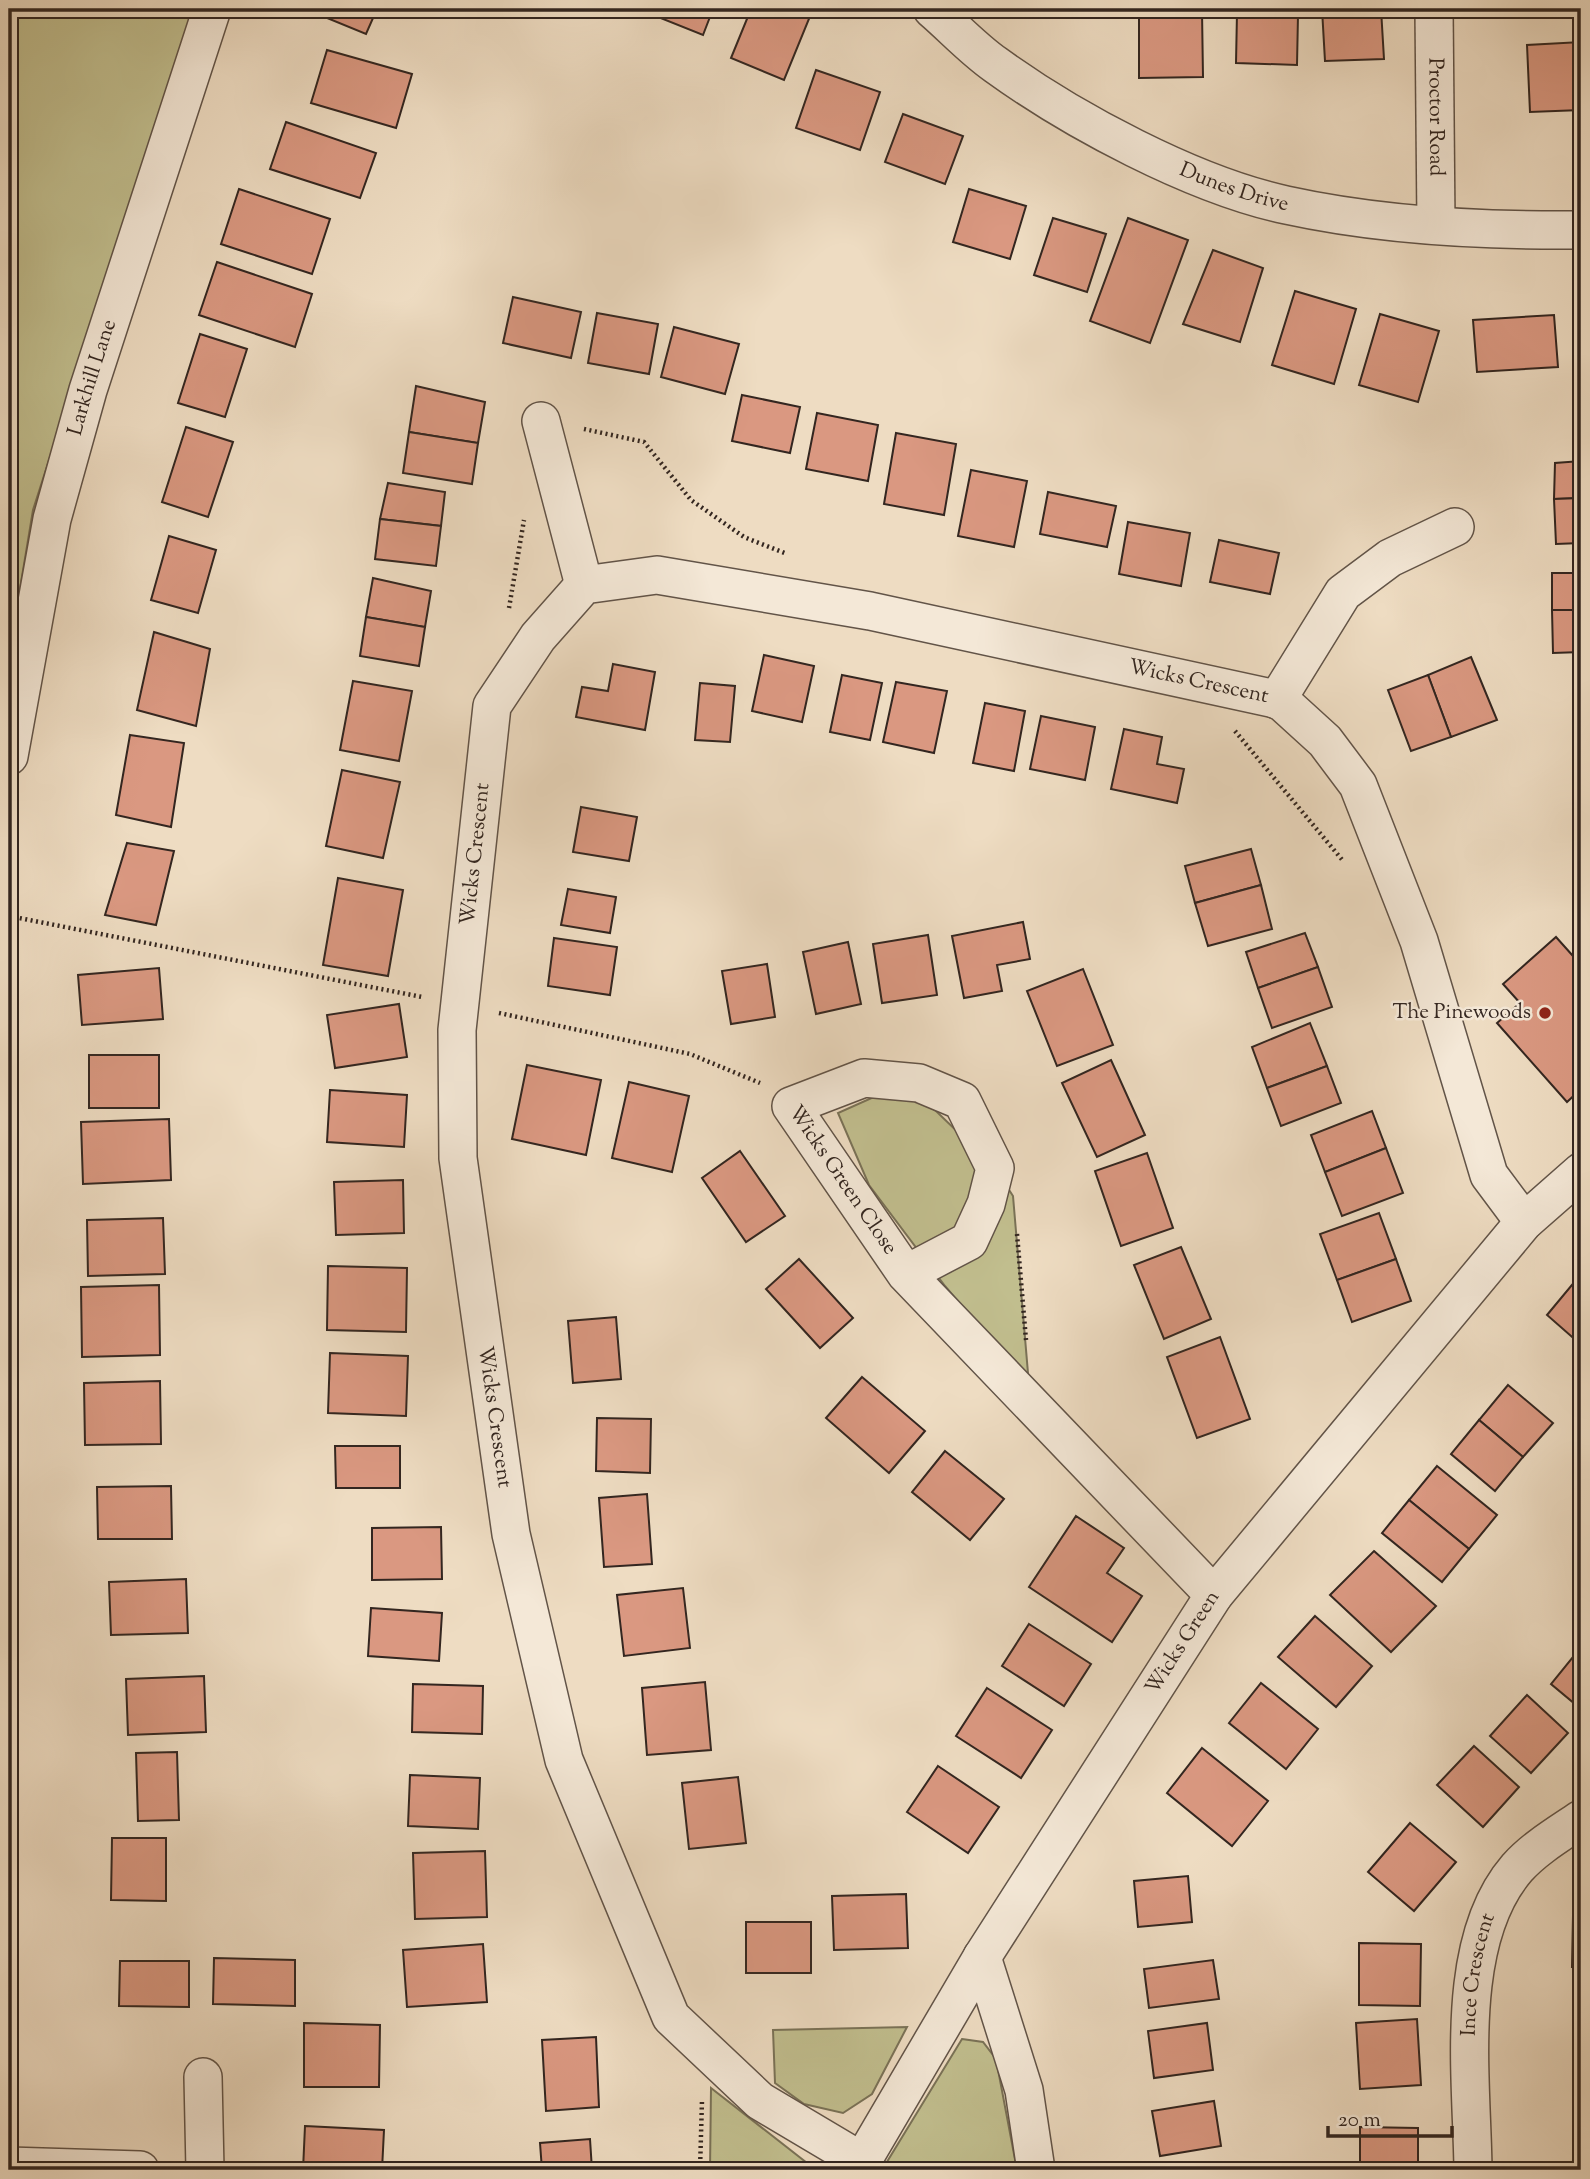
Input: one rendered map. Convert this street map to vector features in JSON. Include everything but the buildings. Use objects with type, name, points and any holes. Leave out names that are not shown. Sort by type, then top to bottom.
[{"type":"street","name":"Larkhill Lane","points":[[9,756],[52,519],[88,390],[212,9]]},
{"type":"street","name":"Dunes Drive","points":[[932,9],[1006,71],[1116,138],[1220,186],[1284,205],[1347,216],[1502,231],[1581,230]]},
{"type":"street","name":"Proctor Road","points":[[1434,9],[1436,225]]},
{"type":"street","points":[[541,421],[584,586]]},
{"type":"street","points":[[1277,699],[1343,593],[1391,558],[1455,527]]},
{"type":"street","name":"Wicks Crescent","points":[[859,2166],[760,2101],[671,2017],[561,1747],[512,1534],[458,1145],[460,1005],[492,706],[538,637],[584,586],[657,575],[870,611],[1277,699],[1325,740],[1358,785],[1419,941],[1489,1175],[1524,1222]]},
{"type":"street","name":"Wicks Green Close","points":[[906,1274],[969,1241],[986,1204],[995,1168],[962,1101],[919,1083],[864,1079],[791,1107],[906,1274],[1214,1595]]},
{"type":"street","name":"Wicks Green","points":[[859,2166],[982,1957],[1214,1595],[1524,1222],[1581,1171]]},
{"type":"street","name":"Ince Crescent","points":[[1473,2170],[1471,1987],[1480,1935],[1497,1895],[1518,1867],[1545,1843],[1581,1819]]},
{"type":"street","points":[[982,1957],[1024,2090],[1036,2170]]},
{"type":"street","points":[[203,2077],[205,2170]]},
{"type":"street","points":[[9,2145],[9,2168],[140,2170]]},
{"type":"path","points":[[541,421],[643,442],[691,500],[744,537],[794,557]]},
{"type":"path","points":[[509,611],[525,516]]},
{"type":"path","points":[[1224,723],[1235,731],[1354,872]]},
{"type":"path","points":[[9,916],[460,1005],[690,1054],[754,1080],[791,1107]]},
{"type":"path","points":[[1016,1224],[1027,1345]]},
{"type":"path","points":[[701,2170],[703,2047]]},
{"type":"shaded area","points":[[9,9],[194,9],[33,510],[9,655]]},
{"type":"shaded area","points":[[876,1096],[914,1097],[936,1111],[995,1168],[1013,1196],[1029,1385],[945,1286],[869,1185],[838,1113]]},
{"type":"shaded area","points":[[907,2027],[872,2094],[843,2113],[804,2104],[775,2083],[773,2030]]},
{"type":"shaded area","points":[[962,2039],[983,2042],[996,2059],[1017,2170],[882,2170]]},
{"type":"shaded area","points":[[711,2088],[816,2170],[710,2170]]},
{"type":"place","name":"The Pinewoods","points":[[1545,1013]]}]
